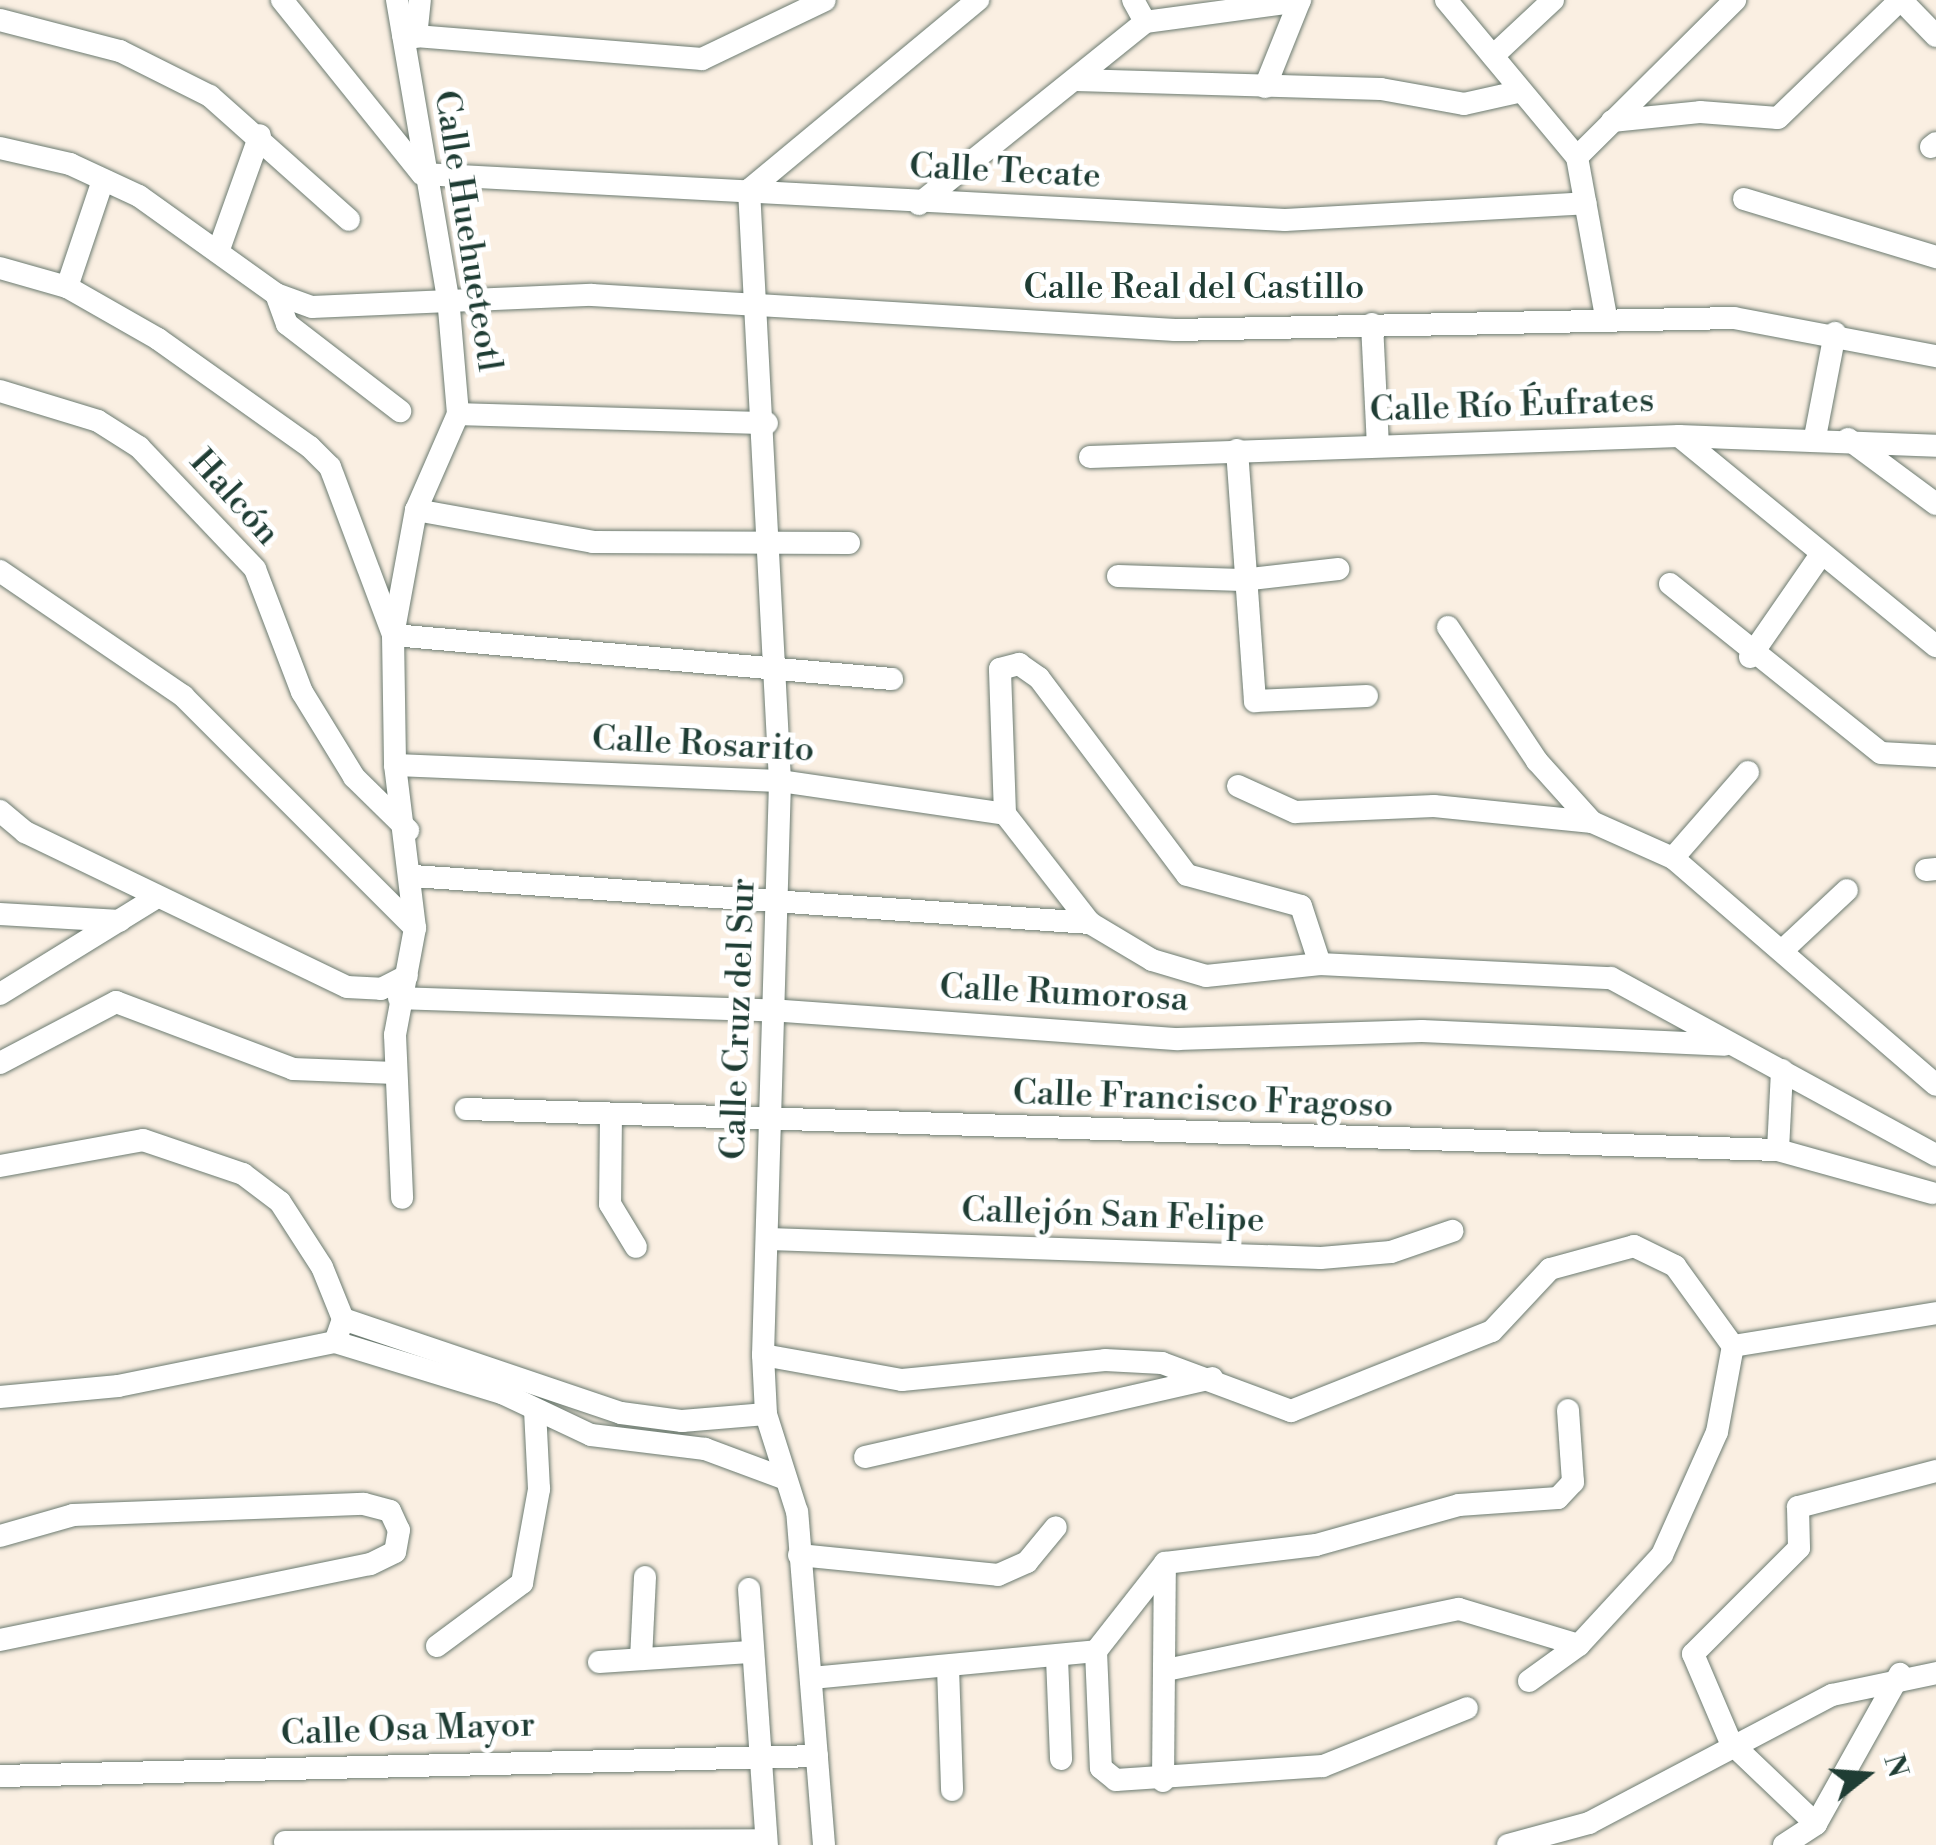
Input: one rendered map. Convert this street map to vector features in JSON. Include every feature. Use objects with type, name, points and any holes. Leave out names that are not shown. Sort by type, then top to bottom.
[{"type":"street","points":[[282,0],[422,174]]},
{"type":"street","name":"Calle Huehueteotl","points":[[397,0],[409,36],[422,174],[448,297],[458,414],[416,510],[394,635],[396,766],[408,830],[415,928],[403,987],[395,1074],[402,1198]]},
{"type":"street","points":[[420,0],[409,36],[702,59],[825,0]]},
{"type":"street","points":[[749,190],[978,0]]},
{"type":"street","points":[[1133,0],[1146,22]]},
{"type":"street","points":[[1446,0],[1518,92],[1577,157],[1606,316]]},
{"type":"street","points":[[1493,56],[1553,0]]},
{"type":"street","points":[[1577,157],[1735,0]]},
{"type":"street","points":[[1612,121],[1700,112],[1778,118],[1901,0],[1936,36]]},
{"type":"street","points":[[920,204],[1146,22],[1300,1],[1265,87]]},
{"type":"street","points":[[0,20],[120,51],[210,96],[260,135],[348,220]]},
{"type":"street","points":[[1076,80],[1381,90],[1464,104],[1518,92]]},
{"type":"street","points":[[218,252],[260,135]]},
{"type":"street","points":[[0,148],[103,180],[175,215],[276,294],[287,324],[400,410]]},
{"type":"street","name":"Calle Tecate","points":[[422,174],[749,190],[920,204],[1286,220],[1586,203]]},
{"type":"street","points":[[67,287],[103,180]]},
{"type":"street","name":"Calle Cruz del Sur","points":[[749,190],[761,311],[779,675],[778,896],[770,1010],[763,1356],[766,1414],[783,1478],[797,1512],[824,1845]]},
{"type":"street","points":[[1744,199],[1936,257]]},
{"type":"street","points":[[0,268],[67,287],[158,339],[330,467],[394,635],[779,675],[892,678]]},
{"type":"street","name":"Calle Real del Castillo","points":[[276,294],[312,307],[448,297],[592,295],[761,311],[1175,330],[1606,316],[1734,318],[1835,333],[1936,356]]},
{"type":"street","points":[[1372,324],[1378,446]]},
{"type":"street","points":[[1814,437],[1835,333]]},
{"type":"street","name":"Halcón","points":[[0,391],[98,421],[139,447],[255,569],[302,692],[354,777],[408,830]]},
{"type":"street","points":[[458,414],[766,423]]},
{"type":"street","points":[[1679,436],[1820,556],[1936,646]]},
{"type":"street","name":"Calle Río Éufrates","points":[[1090,457],[1679,436],[1814,437],[1936,446]]},
{"type":"street","points":[[1848,439],[1936,504]]},
{"type":"street","points":[[1237,450],[1242,580],[1255,701],[1367,696]]},
{"type":"street","points":[[416,510],[594,542],[849,543]]},
{"type":"street","points":[[1750,657],[1820,556]]},
{"type":"street","points":[[1118,576],[1242,580],[1338,569]]},
{"type":"street","points":[[0,571],[183,696],[415,928]]},
{"type":"street","points":[[1670,584],[1750,657],[1881,753],[1936,756]]},
{"type":"street","points":[[1448,627],[1537,762],[1592,822]]},
{"type":"street","points":[[1320,964],[1292,898],[1186,876],[1039,678],[1019,664],[994,677],[1005,814],[1090,923],[1152,960],[1206,976],[1320,964],[1611,978],[1725,1045],[1782,1070],[1936,1155]]},
{"type":"street","name":"Calle Rosarito","points":[[396,766],[780,780],[1005,814]]},
{"type":"street","points":[[1673,858],[1748,772]]},
{"type":"street","points":[[1238,786],[1295,812],[1434,806],[1592,822],[1673,858],[1784,949],[1936,1085]]},
{"type":"street","name":"Calle Rumorosa","points":[[0,811],[157,897],[347,987],[403,987],[1178,1038],[1422,1031],[1725,1045]]},
{"type":"street","points":[[413,876],[778,896],[1090,923]]},
{"type":"street","points":[[1784,949],[1847,890]]},
{"type":"street","points":[[0,994],[157,897]]},
{"type":"street","points":[[0,914],[120,921]]},
{"type":"street","points":[[0,1063],[116,1002],[293,1070],[395,1074]]},
{"type":"street","points":[[1778,1150],[1782,1070]]},
{"type":"street","name":"Calle Francisco Fragoso","points":[[466,1109],[770,1124],[1778,1150],[1932,1193]]},
{"type":"street","points":[[611,1114],[610,1204],[636,1247]]},
{"type":"street","points":[[0,1166],[143,1140],[243,1174],[280,1202],[339,1330],[535,1410],[619,1438],[705,1449],[783,1478]]},
{"type":"street","name":"Callejón San Felipe","points":[[768,1239],[1321,1258],[1391,1252],[1452,1231]]},
{"type":"street","points":[[763,1356],[902,1380],[1106,1360],[1215,1378],[1291,1410],[1492,1331],[1550,1269],[1634,1246],[1676,1266],[1733,1346],[1717,1432],[1662,1555],[1579,1646],[1529,1681]]},
{"type":"street","points":[[1733,1346],[1936,1312]]},
{"type":"street","points":[[0,1397],[118,1386],[339,1330],[621,1413],[682,1421],[766,1414]]},
{"type":"street","points":[[865,1457],[1215,1378]]},
{"type":"street","points":[[437,1646],[522,1583],[539,1488],[535,1410]]},
{"type":"street","points":[[1467,1708],[1323,1766],[1164,1781],[1116,1780],[1102,1768],[1096,1651],[1165,1562],[1316,1545],[1459,1505],[1566,1496],[1568,1410]]},
{"type":"street","points":[[619,1438],[621,1413]]},
{"type":"street","points":[[1816,1824],[1731,1743],[1693,1654],[1798,1548],[1798,1507],[1936,1471]]},
{"type":"street","points":[[0,1536],[73,1515],[364,1504],[390,1511],[399,1530],[395,1552],[370,1564],[0,1640]]},
{"type":"street","points":[[799,1555],[998,1574],[1027,1562],[1056,1527]]},
{"type":"street","points":[[1164,1781],[1171,1669],[1165,1562]]},
{"type":"street","points":[[641,1660],[644,1577]]},
{"type":"street","points":[[285,1842],[766,1842],[762,1756],[750,1652],[749,1589]]},
{"type":"street","points":[[1171,1669],[1459,1609],[1579,1646]]},
{"type":"street","points":[[812,1678],[1057,1658],[1096,1651]]},
{"type":"street","points":[[600,1662],[750,1652]]},
{"type":"street","points":[[1057,1658],[1061,1759]]},
{"type":"street","points":[[948,1667],[952,1790]]},
{"type":"street","points":[[1508,1845],[1588,1823],[1731,1743],[1900,1674],[1936,1673]]},
{"type":"street","points":[[1784,1845],[1816,1824],[1900,1674]]},
{"type":"street","name":"Calle Osa Mayor","points":[[0,1776],[818,1756]]}]
